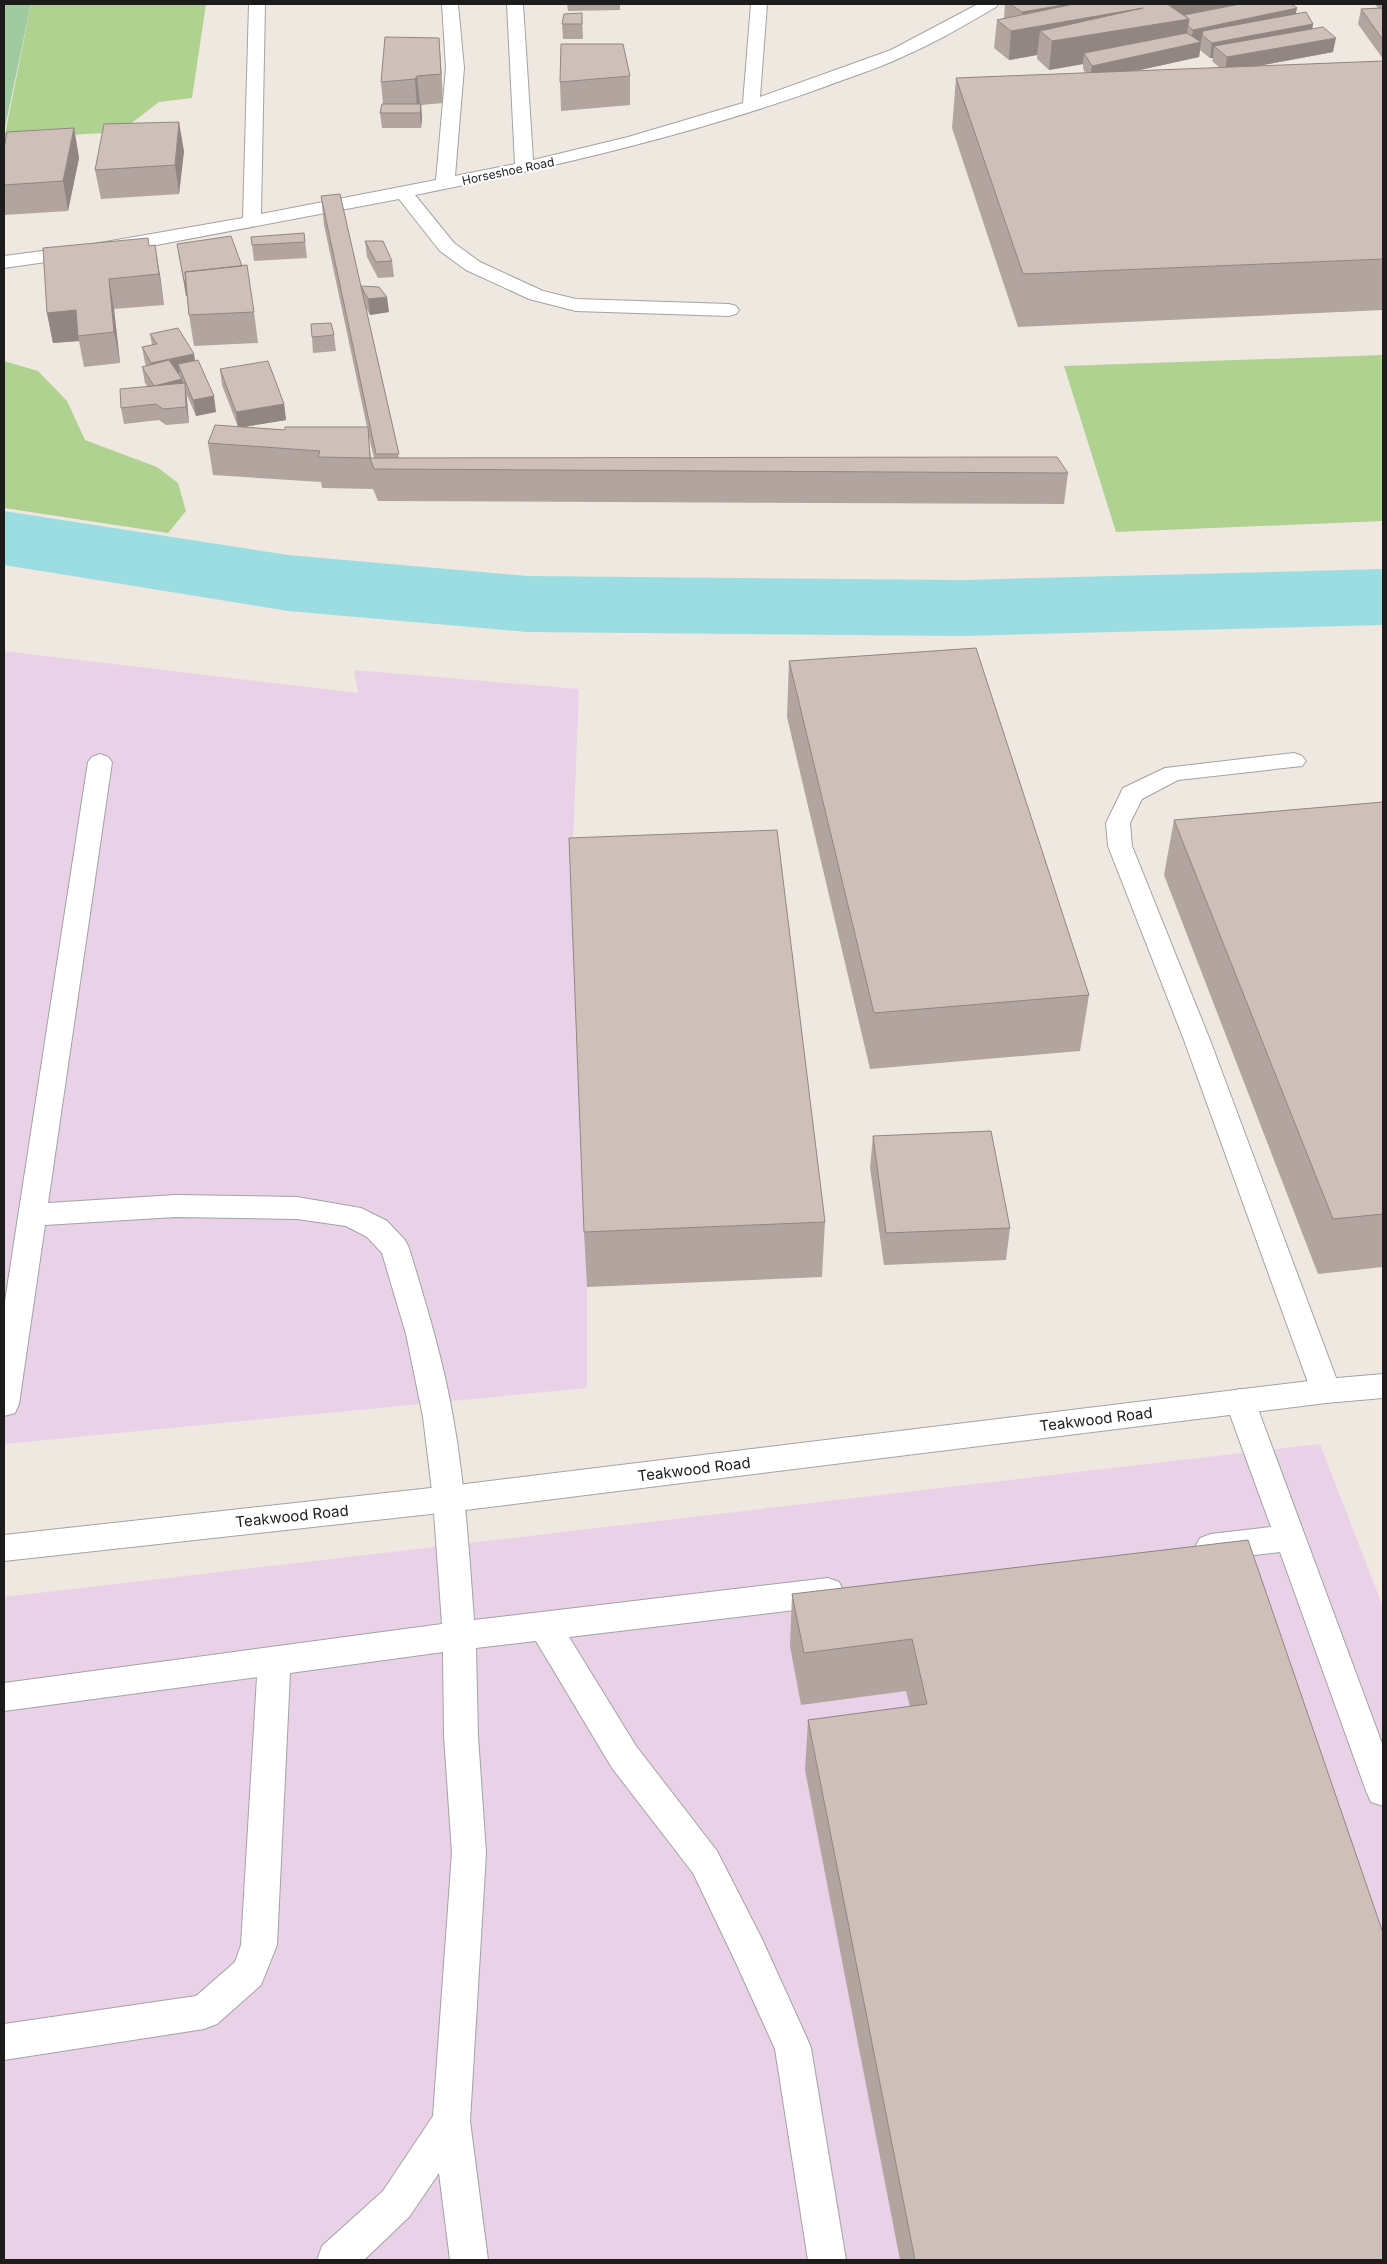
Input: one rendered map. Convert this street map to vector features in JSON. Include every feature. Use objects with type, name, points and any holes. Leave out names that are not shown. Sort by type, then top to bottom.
[{"type":"street","points":[[252,221],[257,4]]},
{"type":"street","points":[[446,184],[455,68],[450,4]]},
{"type":"street","points":[[514,4],[524,168]]},
{"type":"street","points":[[751,107],[759,4]]},
{"type":"street","name":"Horseshoe Road","points":[[4,262],[73,255],[446,184],[524,168],[639,140],[751,107],[908,49],[990,4]]},
{"type":"street","points":[[403,192],[447,247],[473,266],[504,282],[536,294],[576,305],[728,310]]},
{"type":"street","points":[[1294,761],[1172,774],[1132,794],[1118,824],[1120,846],[1200,1050],[1326,1391]]},
{"type":"street","points":[[4,1404],[100,762]]},
{"type":"street","points":[[32,1216],[175,1206],[297,1208],[351,1216],[377,1229],[395,1248],[420,1334],[438,1417],[449,1499],[459,1636],[462,1736],[469,1853],[451,2121],[469,2260]]},
{"type":"street","name":"Teakwood Road","points":[[4,1548],[449,1499],[1240,1401],[1383,1386]]},
{"type":"street","points":[[1240,1401],[1383,1791]]},
{"type":"street","points":[[1180,1551],[1290,1538]]},
{"type":"street","points":[[4,1698],[459,1636],[853,1589]]},
{"type":"street","points":[[546,1626],[624,1757],[705,1862],[749,1951],[793,2048],[827,2260]]},
{"type":"street","points":[[4,2042],[204,2012],[248,1973],[258,1945],[274,1661]]},
{"type":"street","points":[[336,2260],[396,2204],[451,2121]]},
{"type":"shaded area","points":[[4,651],[358,693],[354,670],[579,689],[571,894],[587,1287],[587,1388],[4,1444]]},
{"type":"shaded area","points":[[1320,1444],[1383,1607],[1383,2260],[4,2260],[4,1597]]},
{"type":"green space","points":[[4,4],[31,4],[4,132]]},
{"type":"green space","points":[[31,4],[206,4],[192,98],[159,102],[120,132],[4,139]]},
{"type":"green space","points":[[1383,355],[1383,521],[1116,532],[1064,366]]},
{"type":"green space","points":[[4,361],[38,371],[67,401],[85,440],[157,467],[178,483],[186,511],[168,533],[4,508]]},
{"type":"building","points":[[1010,4],[1069,4],[1022,12]]},
{"type":"building","points":[[1074,4],[1167,4],[1189,19],[1052,41],[1040,31],[1143,8],[1011,31],[997,20]]},
{"type":"building","points":[[1240,4],[1291,4],[1297,8],[1193,30],[1188,26],[1189,19],[1184,15]]},
{"type":"building","points":[[1381,8],[1383,10],[1383,40],[1361,9]]},
{"type":"building","points":[[1306,12],[1313,24],[1212,43],[1202,35],[1203,31]]},
{"type":"building","points":[[582,13],[582,24],[562,24],[564,14]]},
{"type":"building","points":[[1323,27],[1336,38],[1227,57],[1214,46]]},
{"type":"building","points":[[1187,33],[1201,42],[1092,66],[1084,53]]},
{"type":"building","points":[[385,37],[439,38],[441,74],[417,76],[415,79],[381,82]]},
{"type":"building","points":[[561,44],[623,44],[630,76],[560,82]]},
{"type":"building","points":[[1383,61],[1383,259],[1023,274],[956,78]]},
{"type":"building","points":[[382,104],[421,104],[420,113],[380,113]]},
{"type":"building","points":[[179,122],[175,165],[95,170],[104,124]]},
{"type":"building","points":[[74,128],[63,181],[4,185],[4,149],[7,132]]},
{"type":"building","points":[[340,194],[399,454],[376,454],[321,196]]},
{"type":"building","points":[[304,233],[305,242],[252,245],[251,237]]},
{"type":"building","points":[[231,236],[242,266],[185,272],[186,280],[184,281],[177,244]]},
{"type":"building","points":[[148,238],[149,246],[155,245],[159,274],[109,279],[114,332],[78,336],[76,310],[47,313],[43,248]]},
{"type":"building","points":[[365,241],[383,241],[392,261],[376,262]]},
{"type":"building","points":[[247,265],[254,312],[189,315],[185,272]]},
{"type":"building","points":[[361,286],[379,287],[387,297],[368,299]]},
{"type":"building","points":[[331,323],[334,335],[312,337],[311,324]]},
{"type":"building","points":[[178,328],[194,354],[151,363],[142,347],[157,344],[150,334]]},
{"type":"building","points":[[169,360],[182,379],[154,386],[142,367]]},
{"type":"building","points":[[198,360],[214,396],[193,400],[178,364]]},
{"type":"building","points":[[268,361],[284,404],[236,412],[220,369]]},
{"type":"building","points":[[185,383],[186,407],[163,409],[156,404],[121,408],[120,389]]},
{"type":"building","points":[[215,425],[285,430],[285,427],[368,427],[370,458],[318,457],[320,451],[208,443]]},
{"type":"building","points":[[1057,457],[1068,473],[374,469],[370,458]]},
{"type":"building","points":[[976,648],[1089,995],[874,1013],[789,661]]},
{"type":"building","points":[[1383,802],[1383,1214],[1333,1219],[1174,820]]},
{"type":"building","points":[[777,830],[825,1222],[584,1232],[569,838]]},
{"type":"building","points":[[991,1131],[1010,1228],[886,1233],[873,1136]]},
{"type":"building","points":[[1248,1540],[1383,1933],[1383,2260],[915,2260],[808,1720],[927,1704],[912,1639],[804,1653],[792,1594]]},
{"type":"waterway","points":[[4,538],[288,583],[527,604],[963,608],[1383,597]]}]
